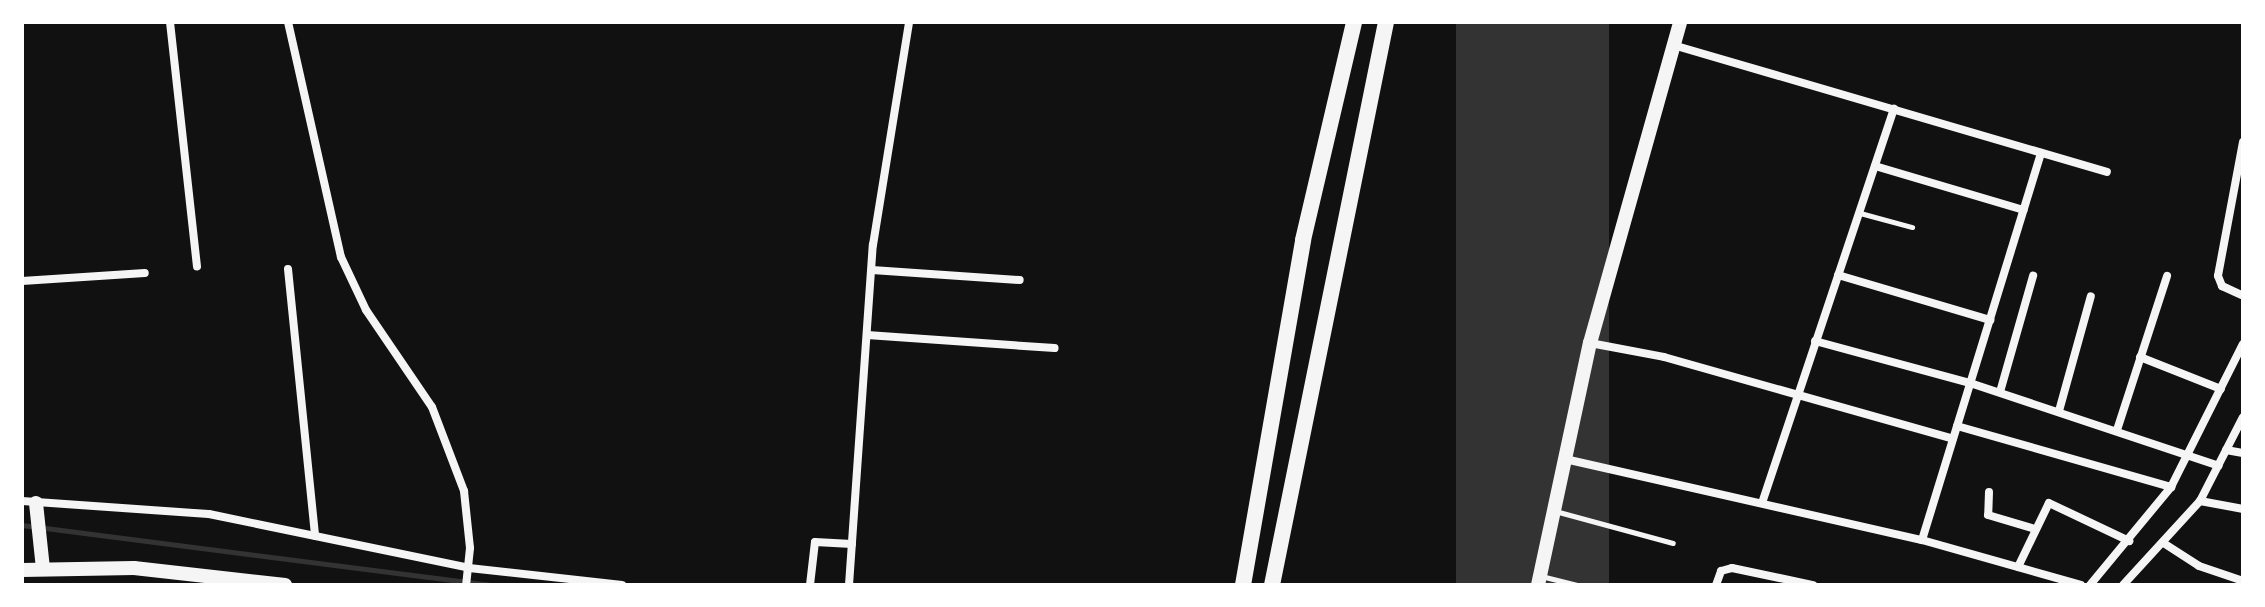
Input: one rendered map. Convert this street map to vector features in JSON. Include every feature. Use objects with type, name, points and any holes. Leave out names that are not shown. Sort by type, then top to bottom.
[{"type":"main road","points":[[1243,585],[1303,240],[1354,22]]},
{"type":"main road","points":[[1272,585],[1386,22]]},
{"type":"main road","points":[[1539,580],[1590,343],[1680,22]]},
{"type":"main road","points":[[31,505],[43,569]]},
{"type":"main road","points":[[22,570],[134,568],[285,585]]},
{"type":"street","points":[[170,22],[197,267]]},
{"type":"street","points":[[288,22],[341,257],[366,310],[416,379],[449,444],[468,510],[469,568],[466,585]]},
{"type":"street","points":[[849,585],[872,270],[909,22]]},
{"type":"street","points":[[1673,45],[2107,172]]},
{"type":"street","points":[[1762,503],[1894,109]]},
{"type":"street","points":[[2243,142],[2218,276],[2222,286],[2243,296]]},
{"type":"street","points":[[1922,540],[2041,153]]},
{"type":"street","points":[[1875,166],[2024,210]]},
{"type":"street","points":[[288,269],[315,536]]},
{"type":"street","points":[[872,270],[1020,280]]},
{"type":"street","points":[[22,281],[145,273]]},
{"type":"street","points":[[1838,275],[1990,320]]},
{"type":"street","points":[[2000,392],[2033,276]]},
{"type":"street","points":[[2117,430],[2167,276]]},
{"type":"street","points":[[2059,411],[2091,296]]},
{"type":"street","points":[[867,335],[1055,348]]},
{"type":"street","points":[[1815,341],[2000,392],[2219,466]]},
{"type":"street","points":[[1590,343],[1664,357],[1798,398],[1953,439]]},
{"type":"street","points":[[2090,585],[2171,487],[2243,344]]},
{"type":"street","points":[[2140,357],[2221,389]]},
{"type":"street","points":[[2123,585],[2165,544],[2200,501],[2243,417]]},
{"type":"street","points":[[1957,426],[2171,487]]},
{"type":"street","points":[[2226,450],[2243,453]]},
{"type":"street","points":[[1565,459],[1922,540],[2081,585]]},
{"type":"street","points":[[1989,492],[1988,515],[2035,529]]},
{"type":"street","points":[[2200,501],[2243,509]]},
{"type":"street","points":[[2018,567],[2046,504],[2055,503],[2129,541]]},
{"type":"street","points":[[31,505],[176,510],[469,568],[622,585]]},
{"type":"street","points":[[810,585],[815,542],[852,544]]},
{"type":"street","points":[[2165,544],[2199,566],[2243,581]]},
{"type":"street","points":[[1716,585],[1721,571],[1732,568],[1813,585]]},
{"type":"lane","points":[[1859,212],[1912,227]]},
{"type":"lane","points":[[1554,511],[1673,543]]},
{"type":"lane","points":[[1539,580],[1576,585]]},
{"type":"shaded area","points":[[1456,22],[1609,22],[1609,585],[1456,585]]},
{"type":"waterway","points":[[22,525],[489,585]]}]
